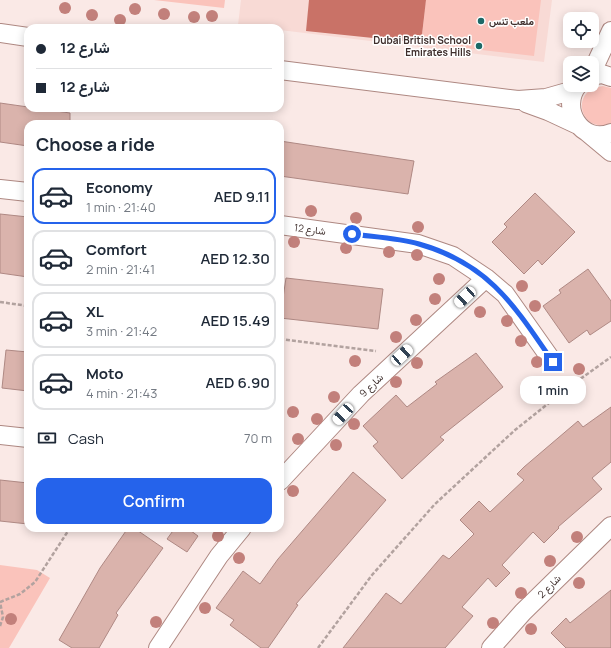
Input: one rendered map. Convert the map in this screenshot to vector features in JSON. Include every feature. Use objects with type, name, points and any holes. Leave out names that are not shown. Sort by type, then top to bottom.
[{"type":"street","points":[[599,57],[611,31]]},
{"type":"street","points":[[0,33],[24,36]]},
{"type":"street","points":[[284,71],[518,100],[546,98],[563,92]]},
{"type":"street","points":[[599,75],[611,77]]},
{"type":"street","points":[[574,92],[570,102],[571,114],[582,128],[611,152]]},
{"type":"street","points":[[518,100],[548,111],[597,135],[611,133]]},
{"type":"street","points":[[0,189],[24,192]]},
{"type":"street","name":"شارع 12","points":[[284,226],[418,244],[453,256],[486,278],[505,294],[553,362]]},
{"type":"street","name":"شارع 9","points":[[284,477],[361,394],[486,278]]},
{"type":"street","points":[[0,435],[24,438]]},
{"type":"street","name":"شارع 2","points":[[491,648],[523,612],[611,526]]},
{"type":"street","points":[[158,648],[220,556],[239,532]]},
{"type":"path","points":[[0,302],[24,305]]},
{"type":"path","points":[[284,340],[402,355]]},
{"type":"path","points":[[318,648],[372,576],[435,504],[515,430],[568,387],[611,357]]},
{"type":"path","points":[[0,626],[3,617],[0,602],[20,594],[35,582],[67,532]]},
{"type":"shaded area","points":[[154,0],[225,0],[224,8]]},
{"type":"shaded area","name":"Dubai British School Emirates Hills","points":[[241,0],[552,0],[544,62],[284,30],[284,24],[238,24]]},
{"type":"shaded area","points":[[309,0],[426,0],[421,43],[306,31]]},
{"type":"shaded area","name":"ملعب تنس","points":[[426,0],[541,0],[534,56],[421,43]]},
{"type":"shaded area","points":[[603,86],[611,88],[611,123],[601,125],[592,123],[586,118],[582,103],[585,95],[588,92],[599,92],[599,87]]},
{"type":"shaded area","points":[[0,565],[37,570],[50,578],[9,648],[0,648]]},
{"type":"building","points":[[0,103],[24,106],[24,112],[70,113],[70,120],[24,120],[24,145],[0,142]]},
{"type":"building","points":[[284,142],[414,161],[408,194],[284,177]]},
{"type":"building","points":[[535,193],[575,232],[542,265],[538,260],[524,274],[492,242],[507,227],[504,224]]},
{"type":"building","points":[[0,214],[24,217],[24,276],[0,273]]},
{"type":"building","points":[[588,269],[611,301],[611,321],[590,335],[587,330],[569,343],[543,306],[561,293],[559,290]]},
{"type":"building","points":[[286,278],[383,289],[378,329],[284,318],[284,291]]},
{"type":"building","points":[[6,350],[24,352],[24,391],[2,388]]},
{"type":"building","points":[[476,353],[503,387],[440,437],[444,440],[402,479],[373,446],[378,442],[363,426],[396,395],[407,407],[437,384],[435,382]]},
{"type":"building","points":[[611,407],[611,462],[592,478],[602,489],[558,527],[559,528],[544,543],[533,532],[502,565],[510,573],[496,587],[488,578],[462,607],[473,616],[445,648],[343,648],[386,593],[401,604],[443,555],[449,559],[474,534],[460,520],[479,501],[490,512],[524,480],[517,474],[524,467],[578,421],[583,427]]},
{"type":"building","points":[[353,472],[386,500],[296,604],[298,605],[268,648],[261,648],[230,625],[234,620],[216,608],[243,571],[260,584],[278,559]]},
{"type":"building","points":[[0,480],[24,483],[24,524],[0,521]]},
{"type":"building","points":[[125,532],[140,532],[163,548],[116,613],[118,615],[99,648],[72,648],[59,640],[100,568]]},
{"type":"building","points":[[172,532],[192,532],[198,536],[187,552],[167,539]]},
{"type":"building","points":[[611,590],[611,648],[566,648],[551,633],[566,618],[570,623]]},
{"type":"place","name":"ملعب تنس","points":[[481,21]]},
{"type":"place","name":"Dubai British School Emirates Hills","points":[[479,46]]},
{"type":"route","points":[[352,234],[418,244],[453,256],[486,278],[505,294],[522,316],[553,362]]}]
